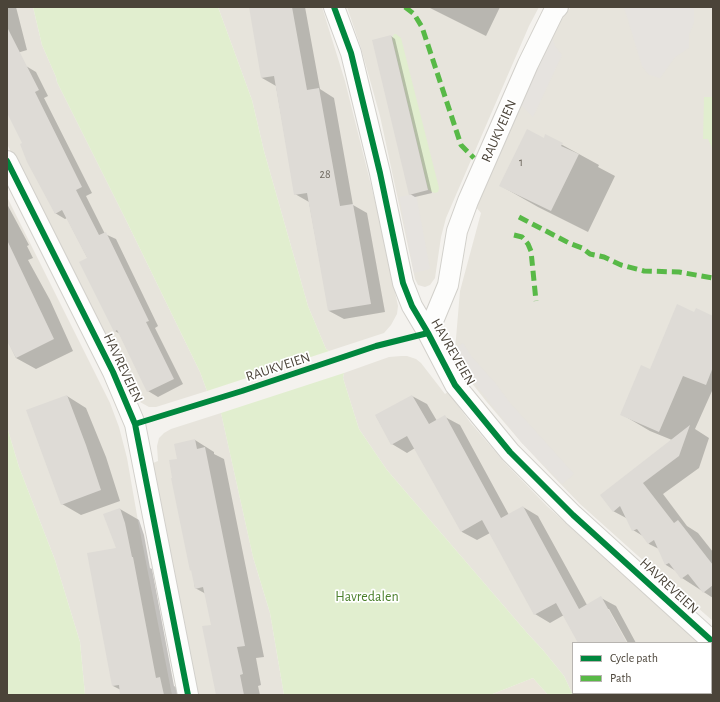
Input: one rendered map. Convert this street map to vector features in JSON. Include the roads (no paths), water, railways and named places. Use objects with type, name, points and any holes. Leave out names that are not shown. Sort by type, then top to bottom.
[{"type":"street","name":"HAVREVEIEN","points":[[334,7],[351,53],[380,173],[403,284],[412,306],[455,385],[510,452],[573,516],[713,642]]},
{"type":"street","name":"RAUKVEIEN","points":[[428,333],[448,285],[458,231],[468,201],[528,64],[558,7]]},
{"type":"street","name":"HAVREVEIEN","points":[[7,161],[113,372],[135,424],[188,695]]},
{"type":"park label","name":"Havredalen","points":[[367,597]]}]
